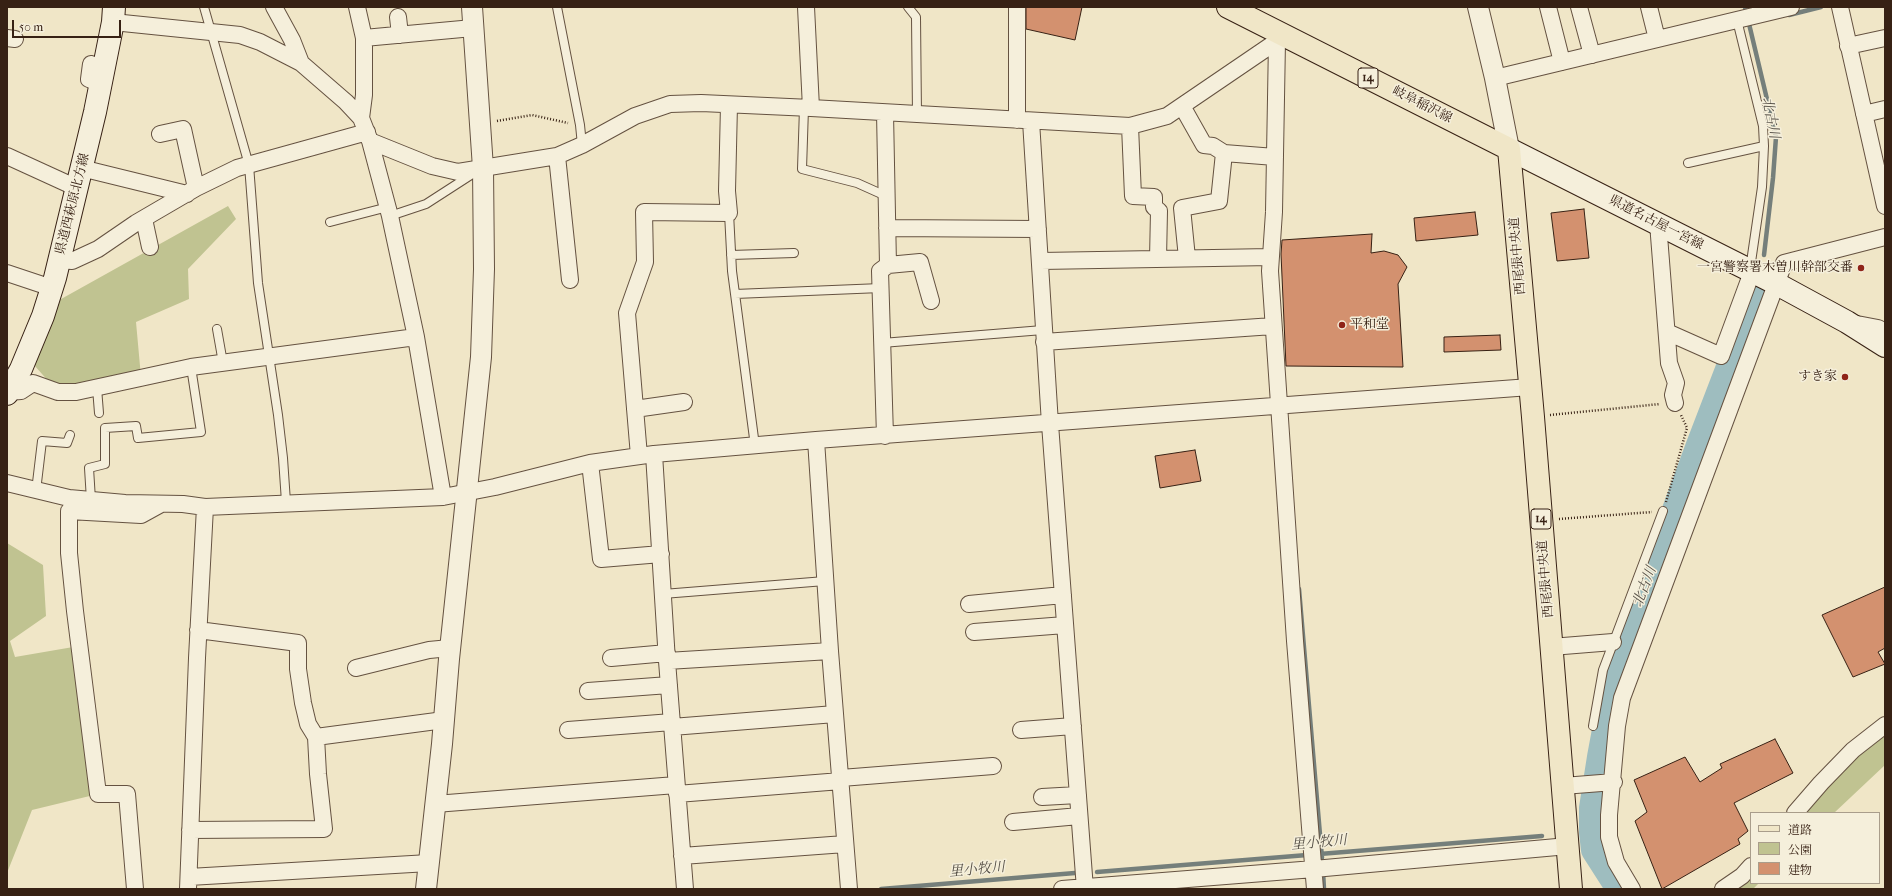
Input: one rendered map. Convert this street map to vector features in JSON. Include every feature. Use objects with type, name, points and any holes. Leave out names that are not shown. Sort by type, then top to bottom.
[{"type":"main road","name":"岐阜稲沢線","points":[[1228,7],[1281,38],[1508,149]]},
{"type":"main road","name":"県道西萩原北方線","points":[[8,393],[43,316],[52,288],[79,178],[100,84],[113,15]]},
{"type":"main road","name":"県道名古屋一宮線","points":[[1508,149],[1777,284],[1847,322],[1885,346]]},
{"type":"main road","name":"西尾張中央道","points":[[1508,149],[1533,416],[1551,647],[1572,785],[1568,846],[1572,889]]},
{"type":"street","points":[[274,7],[292,40],[302,63]]},
{"type":"street","points":[[357,7],[364,38],[364,95],[366,130],[389,212],[416,336],[443,497]]},
{"type":"street","points":[[426,889],[481,357],[484,269],[483,168],[472,7]]},
{"type":"street","points":[[806,7],[807,108]]},
{"type":"street","points":[[1017,7],[1024,120],[1041,261],[1050,424],[1084,888]]},
{"type":"street","name":"14","points":[[1478,7],[1495,78],[1508,149]]},
{"type":"street","points":[[1548,7],[1562,62]]},
{"type":"street","points":[[1579,7],[1592,55]]},
{"type":"street","points":[[1649,7],[1657,39]]},
{"type":"street","points":[[1495,78],[1657,39],[1744,14],[1791,7]]},
{"type":"street","points":[[1840,7],[1885,206]]},
{"type":"street","points":[[113,15],[210,33],[240,35],[278,50],[302,63],[346,102],[366,130],[432,166],[458,172],[557,156],[582,145],[635,116],[670,104],[807,108],[1130,126],[1167,116],[1281,38]]},
{"type":"street","points":[[398,17],[400,35]]},
{"type":"street","points":[[364,38],[473,28]]},
{"type":"street","points":[[1281,38],[1275,157],[1274,212],[1270,271],[1295,641],[1315,889]]},
{"type":"street","points":[[1848,46],[1885,38]]},
{"type":"street","points":[[91,64],[89,79],[100,84]]},
{"type":"street","points":[[685,889],[669,685],[661,554],[647,455],[635,408],[627,313],[645,262],[644,212],[729,213],[727,191],[729,105]]},
{"type":"street","points":[[1182,106],[1204,145],[1213,146],[1224,153],[1275,157]]},
{"type":"street","points":[[1864,114],[1885,109]]},
{"type":"street","points":[[885,113],[888,265]]},
{"type":"street","points":[[1130,126],[1133,196],[1154,197],[1154,206],[1159,211],[1158,259]]},
{"type":"street","points":[[160,134],[183,129],[191,191]]},
{"type":"street","points":[[59,260],[72,261],[98,249],[191,191],[237,168],[366,130]]},
{"type":"street","points":[[1187,258],[1182,208],[1219,201],[1224,153]]},
{"type":"street","points":[[7,156],[79,178],[191,191]]},
{"type":"street","points":[[557,156],[570,280]]},
{"type":"street","points":[[144,219],[150,247]]},
{"type":"street","points":[[1658,223],[1669,364],[1676,383],[1673,395],[1675,403]]},
{"type":"street","points":[[887,228],[1038,229]]},
{"type":"street","points":[[1632,889],[1616,862],[1609,837],[1610,782],[1622,698],[1784,263],[1885,237]]},
{"type":"street","points":[[1041,261],[1271,257]]},
{"type":"street","points":[[885,436],[880,271],[888,265],[920,262],[931,301]]},
{"type":"street","points":[[1667,332],[1721,356],[1751,271]]},
{"type":"street","points":[[7,273],[52,288]]},
{"type":"street","points":[[1847,322],[1878,328],[1885,332]]},
{"type":"street","points":[[1044,336],[1274,326]]},
{"type":"street","points":[[33,382],[58,392],[76,392],[162,372],[191,367],[416,336]]},
{"type":"street","points":[[26,356],[31,368],[33,382]]},
{"type":"street","points":[[8,393],[21,391],[33,382]]},
{"type":"street","points":[[7,483],[36,491],[91,500],[205,507],[286,502],[443,497],[494,487],[590,463],[647,455],[816,440],[1280,407],[1530,387]]},
{"type":"street","points":[[635,408],[684,402]]},
{"type":"street","points":[[816,440],[830,651],[849,889]]},
{"type":"street","points":[[590,463],[601,558],[661,554]]},
{"type":"street","points":[[135,889],[127,794],[98,794],[69,553],[69,511],[141,515],[162,504]]},
{"type":"street","points":[[205,507],[198,630],[188,883],[428,863]]},
{"type":"street","points":[[968,604],[1063,595]]},
{"type":"street","points":[[974,632],[1065,625]]},
{"type":"street","points":[[190,830],[324,828],[318,774],[316,737],[308,724],[303,703],[298,668],[298,643],[198,630]]},
{"type":"street","points":[[1551,647],[1613,642]]},
{"type":"street","points":[[356,668],[429,650],[450,648]]},
{"type":"street","points":[[611,658],[830,651]]},
{"type":"street","points":[[588,691],[669,685]]},
{"type":"street","points":[[568,730],[672,725],[835,714]]},
{"type":"street","points":[[316,737],[444,720]]},
{"type":"street","points":[[1796,812],[1820,783],[1853,750],[1885,725]]},
{"type":"street","points":[[1021,730],[1073,726]]},
{"type":"street","points":[[435,804],[841,780],[993,766]]},
{"type":"street","points":[[1572,785],[1610,782]]},
{"type":"street","points":[[1042,798],[1078,795]]},
{"type":"street","points":[[1014,822],[1079,816]]},
{"type":"street","points":[[682,856],[846,844]]},
{"type":"street","points":[[1062,889],[1084,888],[1313,859],[1568,846]]},
{"type":"street","points":[[1723,889],[1742,876],[1750,867]]},
{"type":"lane","points":[[204,7],[210,33],[249,165],[258,283],[283,458],[286,502]]},
{"type":"lane","points":[[557,7],[580,125],[582,145]]},
{"type":"lane","points":[[908,7],[916,17],[917,115]]},
{"type":"lane","points":[[1744,14],[1763,126],[1764,146],[1762,187],[1751,271]]},
{"type":"lane","points":[[807,108],[802,168],[857,183],[886,196]]},
{"type":"lane","points":[[1688,163],[1764,146]]},
{"type":"lane","points":[[330,222],[426,204],[483,168]]},
{"type":"lane","points":[[729,213],[735,294],[755,446]]},
{"type":"lane","points":[[731,255],[794,253]]},
{"type":"lane","points":[[735,294],[881,288]]},
{"type":"lane","points":[[217,329],[223,363]]},
{"type":"lane","points":[[882,342],[1044,336]]},
{"type":"lane","points":[[91,500],[89,468],[106,464],[105,428],[136,426],[138,438],[201,432],[191,367]]},
{"type":"lane","points":[[97,388],[99,413]]},
{"type":"lane","points":[[36,491],[42,441],[67,443],[70,435]]},
{"type":"lane","points":[[1593,726],[1603,670],[1663,511]]},
{"type":"lane","points":[[663,594],[825,581]]},
{"type":"path","points":[[480,124],[532,115],[580,125]]},
{"type":"path","points":[[1533,416],[1675,403]]},
{"type":"path","points":[[1541,520],[1663,511],[1687,428]]},
{"type":"green space","points":[[228,206],[236,219],[188,269],[189,299],[136,322],[141,377],[58,392],[26,356],[45,308]]},
{"type":"green space","points":[[7,543],[43,565],[46,616],[10,641],[15,657],[79,646],[98,794],[32,810],[7,873]]},
{"type":"green space","points":[[1885,725],[1885,765],[1835,812],[1797,812]]},
{"type":"green space","points":[[1750,868],[1750,884],[1758,884],[1753,889],[1733,889]]},
{"type":"building","points":[[1026,7],[1082,7],[1075,40],[1026,29]]},
{"type":"building","points":[[1584,209],[1589,258],[1557,261],[1551,213]]},
{"type":"building","points":[[1475,212],[1478,235],[1416,241],[1414,218]]},
{"type":"building","name":"平和堂","points":[[1372,234],[1371,253],[1384,251],[1398,255],[1407,267],[1398,284],[1403,367],[1286,366],[1281,254],[1282,240]]},
{"type":"building","points":[[1500,335],[1501,350],[1444,352],[1444,337]]},
{"type":"building","points":[[1195,450],[1201,481],[1160,488],[1155,456]]},
{"type":"building","points":[[1885,587],[1885,648],[1878,652],[1885,664],[1853,677],[1822,615]]},
{"type":"building","points":[[1775,739],[1793,773],[1734,803],[1748,831],[1738,839],[1740,844],[1662,889],[1635,821],[1647,812],[1634,780],[1685,757],[1700,782],[1722,768],[1720,764]]},
{"type":"waterway","name":"北古川","points":[[1745,7],[1776,137],[1764,255]]},
{"type":"waterway","points":[[1789,15],[1821,7]]},
{"type":"waterway","name":"北古川","points":[[1619,889],[1594,850],[1592,832],[1592,808],[1619,655],[1644,594],[1749,315],[1755,291]]},
{"type":"waterway","points":[[1299,589],[1322,858]]},
{"type":"waterway","name":"里小牧川","points":[[1097,872],[1542,836]]},
{"type":"waterway","points":[[1323,871],[1324,889]]},
{"type":"waterway","name":"里小牧川","points":[[881,889],[1075,873]]},
{"type":"place","name":"一宮警察署木曽川幹部交番","points":[[1861,268]]},
{"type":"place","name":"平和堂","points":[[1342,325]]},
{"type":"place","name":"すき家","points":[[1845,377]]}]
